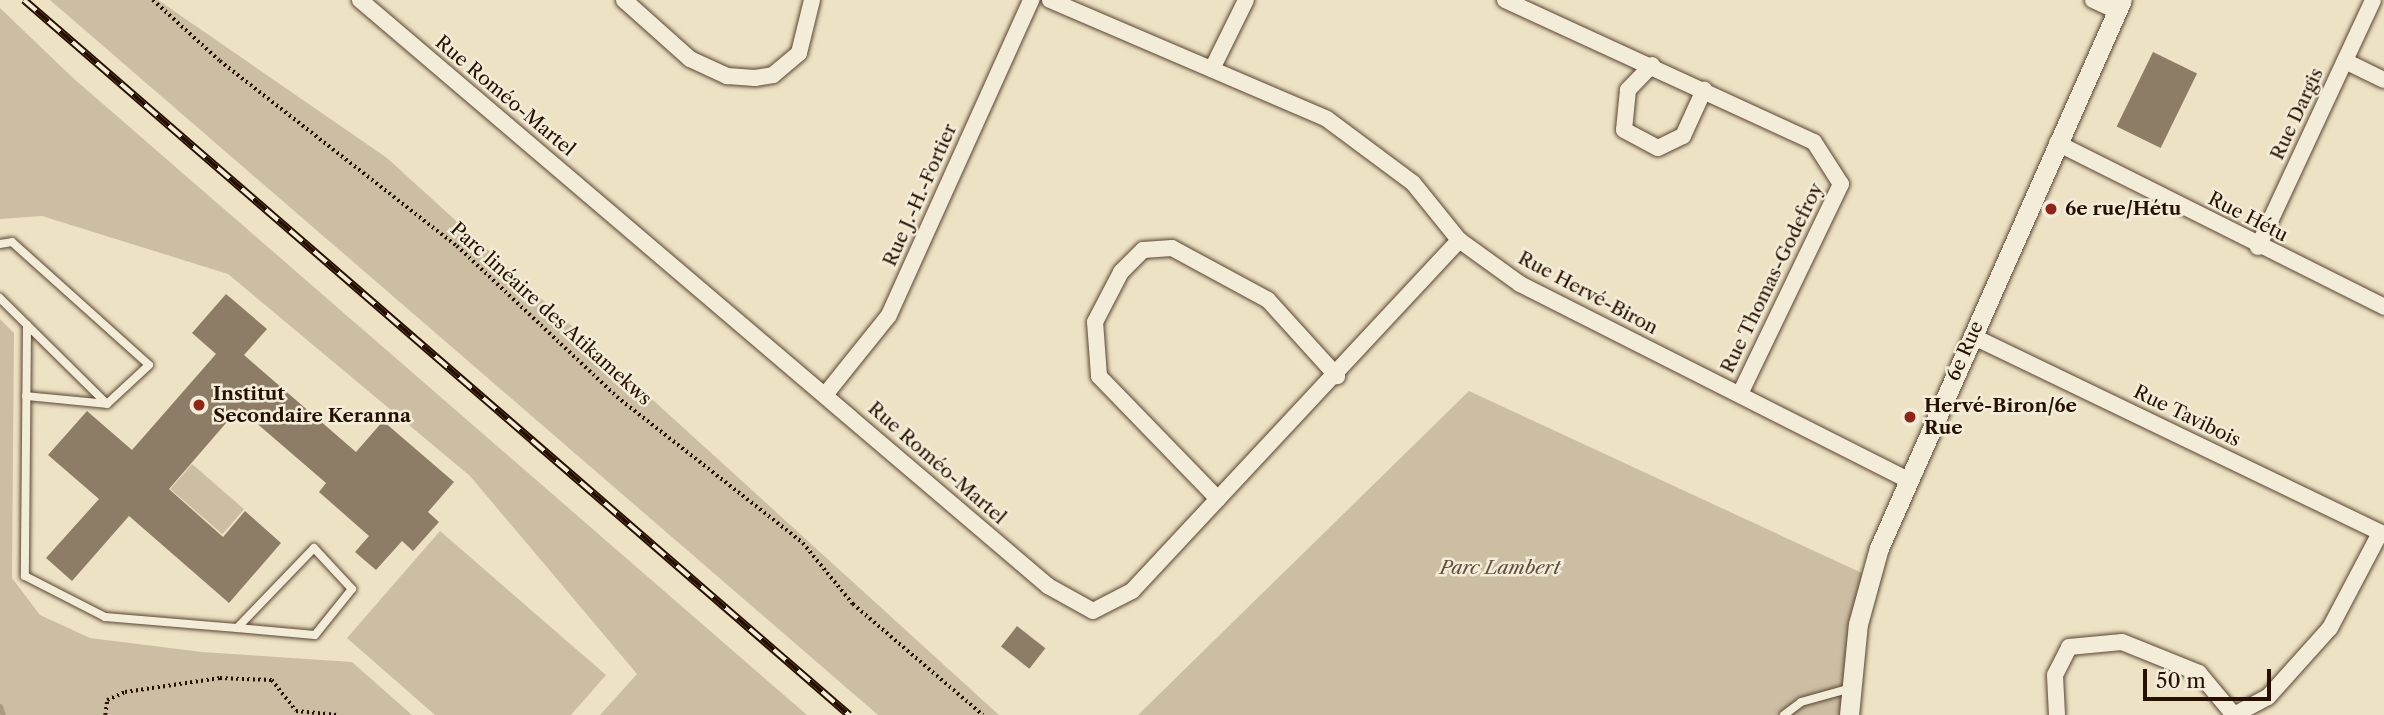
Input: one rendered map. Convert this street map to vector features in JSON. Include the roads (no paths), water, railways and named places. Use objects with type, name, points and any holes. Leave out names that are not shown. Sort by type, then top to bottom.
[{"type":"street","name":"Rue Roméo-Martel","points":[[360,0],[1048,586],[1093,611],[1132,591],[1337,376],[1459,240]]},
{"type":"street","points":[[624,0],[690,59],[727,76],[755,78],[774,75],[799,53],[812,0]]},
{"type":"street","name":"Rue J.-H.-Fortier","points":[[825,395],[889,315],[1031,0]]},
{"type":"street","name":"Rue Hervé-Biron","points":[[1050,0],[1327,119],[1413,183],[1459,240],[1520,284],[1908,480]]},
{"type":"street","points":[[1212,69],[1246,0]]},
{"type":"street","name":"Rue Thomas-Godefroy","points":[[1505,0],[1652,65],[1814,142],[1841,184],[1740,394]]},
{"type":"street","points":[[2093,0],[2119,5]]},
{"type":"street","name":"Rue Dargis","points":[[2258,247],[2373,0]]},
{"type":"street","name":"6e Rue","points":[[1849,715],[1848,689],[1858,624],[1879,548],[2119,5]]},
{"type":"street","points":[[2345,61],[2384,80]]},
{"type":"street","points":[[1652,65],[1628,90],[1624,130],[1658,148],[1683,136],[1704,90]]},
{"type":"street","name":"Rue Hétu","points":[[2057,144],[2258,247],[2384,307]]},
{"type":"street","points":[[1218,499],[1099,376],[1096,323],[1121,272],[1143,250],[1172,248],[1268,300],[1337,376]]},
{"type":"street","name":"Rue Tavibois","points":[[1972,336],[2382,533]]},
{"type":"street","points":[[2057,715],[2054,675],[2069,648],[2122,642],[2199,673],[2234,715],[2268,697],[2330,628],[2382,533]]},
{"type":"lane","points":[[0,244],[12,242],[149,365],[107,404],[26,396]]},
{"type":"lane","points":[[0,298],[107,404]]},
{"type":"lane","points":[[27,325],[25,576],[105,617],[315,635],[352,589],[314,548],[237,628]]},
{"type":"lane","points":[[1784,715],[1801,702],[1848,689]]},
{"type":"waterway","points":[[0,706],[3,715]]},
{"type":"railway","points":[[24,0],[849,715]]},
{"type":"place","name":"6e rue/Hétu","points":[[2051,209]]},
{"type":"place","name":"Institut Secondaire Keranna","points":[[199,405]]},
{"type":"place","name":"Hervé-Biron/6e Rue","points":[[1910,417]]},
{"type":"park label","name":"Parc Lambert","points":[[1500,568]]}]
